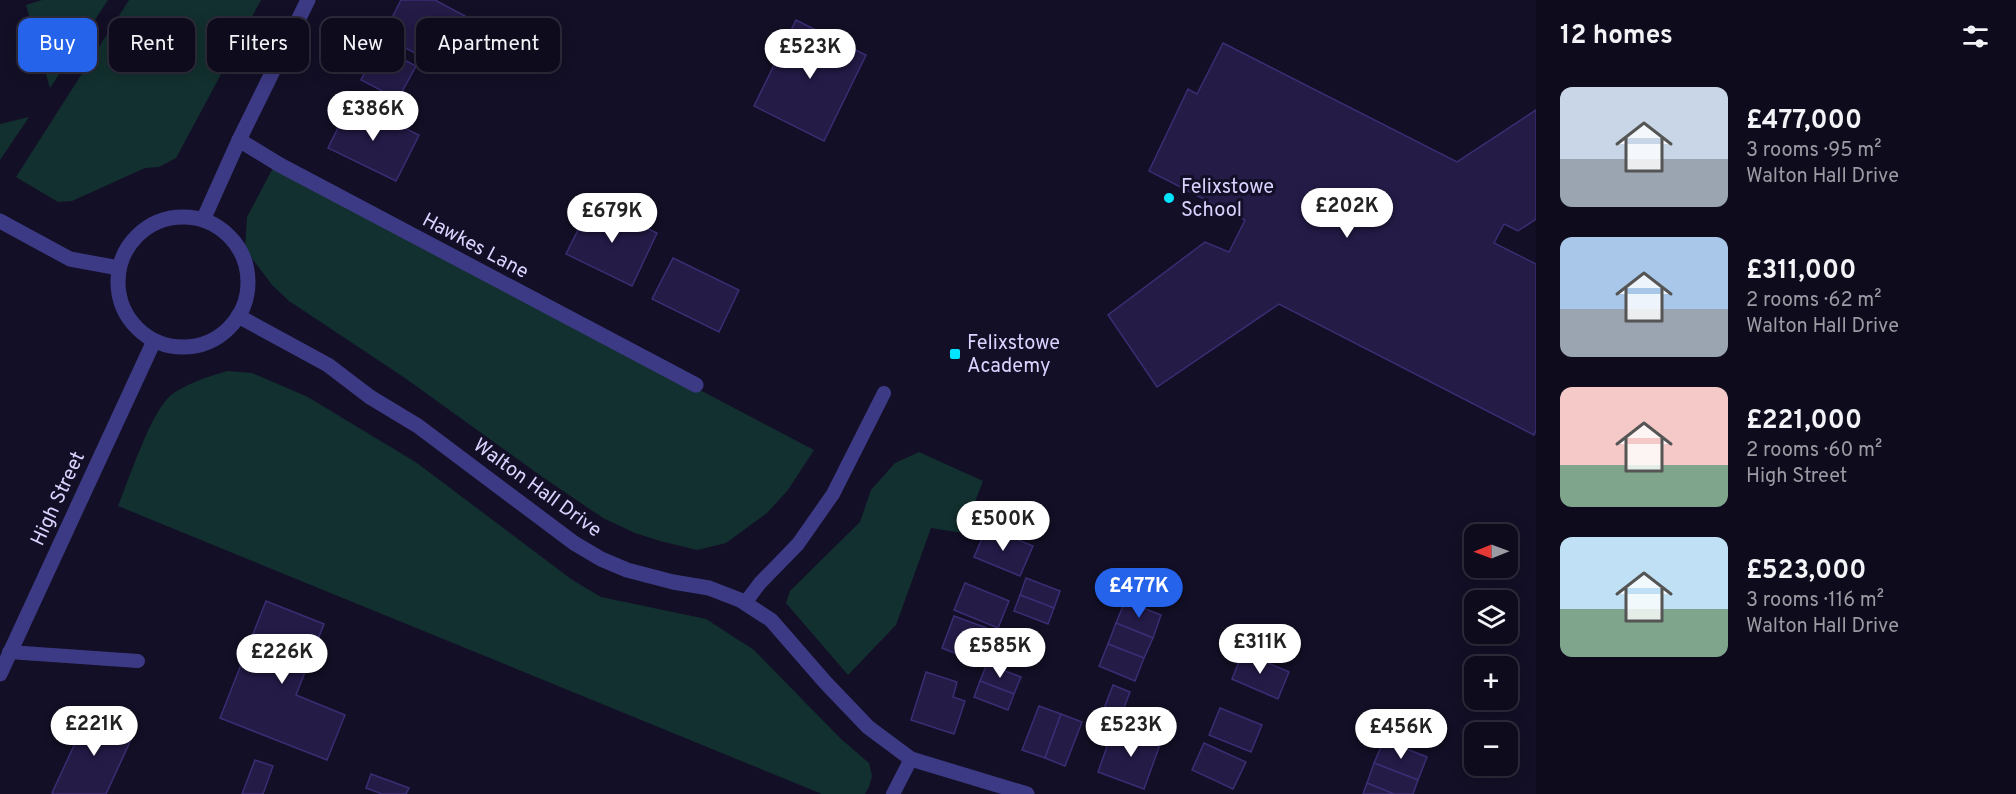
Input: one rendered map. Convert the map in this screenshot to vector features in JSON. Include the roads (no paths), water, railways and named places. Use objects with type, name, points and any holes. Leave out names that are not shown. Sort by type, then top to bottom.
[{"type":"street","points":[[203,220],[239,140],[308,0]]},
{"type":"street","name":"Hawkes Lane","points":[[239,140],[280,165],[696,385]]},
{"type":"street","points":[[182,217],[203,220],[220,229],[234,243],[244,260],[248,279],[246,298],[238,316],[225,331],[210,342],[191,347],[171,346],[153,340],[136,328],[124,310],[118,289],[119,268],[127,248],[142,232],[160,221],[182,217]]},
{"type":"street","points":[[0,221],[70,259],[119,268]]},
{"type":"street","name":"Walton Hall Drive","points":[[238,316],[328,365],[370,397],[418,426],[574,543],[602,559],[651,577],[709,588],[745,603],[771,620],[868,727],[911,759],[1028,794]]},
{"type":"street","name":"High Street","points":[[0,674],[153,340]]},
{"type":"lane","points":[[745,603],[760,583],[798,544],[833,494],[884,393]]},
{"type":"lane","points":[[9,652],[138,661]]},
{"type":"lane","points":[[893,794],[911,759]]},
{"type":"place","name":"Felixstowe School","points":[[1169,198]]},
{"type":"place","name":"Felixstowe Academy","points":[[955,354]]}]
